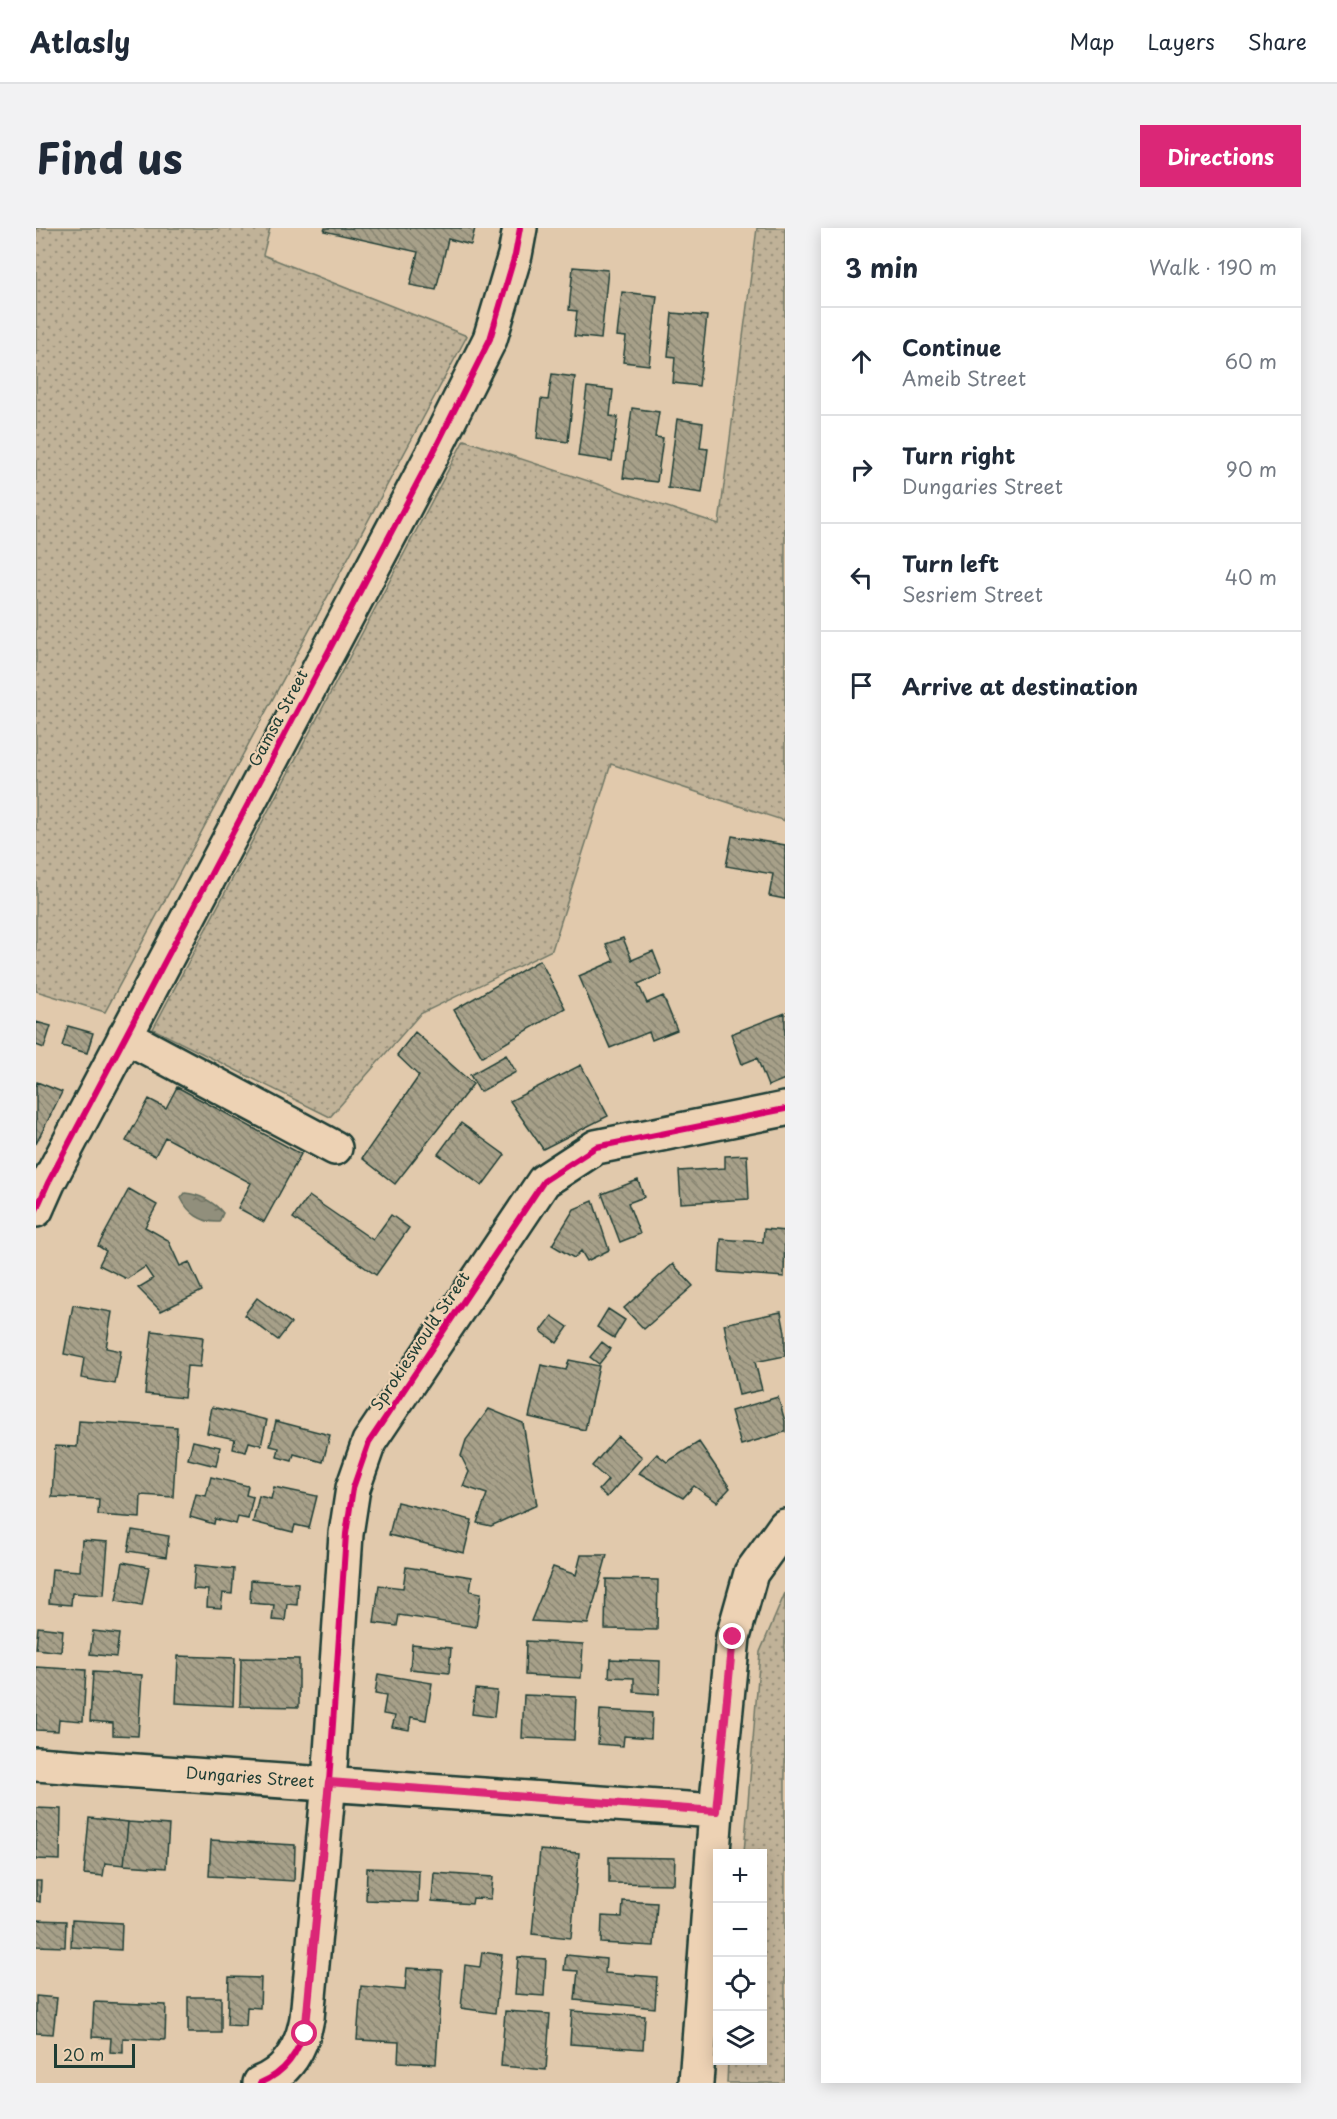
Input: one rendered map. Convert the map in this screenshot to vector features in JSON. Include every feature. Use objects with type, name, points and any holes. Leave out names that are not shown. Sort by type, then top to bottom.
[{"type":"street","name":"Gamsa Street","points":[[36,1210],[125,1036],[432,455],[490,339],[515,255],[520,228]]},
{"type":"street","points":[[125,1036],[335,1148]]},
{"type":"street","name":"Sprokieswould Street","points":[[260,2083],[284,2068],[300,2048],[305,2034],[329,1782],[346,1534],[353,1488],[369,1442],[544,1181],[596,1147],[785,1109]]},
{"type":"street","points":[[696,2083],[716,1811],[733,1637],[751,1573],[785,1527]]},
{"type":"street","name":"Dungaries Street","points":[[36,1764],[329,1782],[716,1811]]},
{"type":"shaded area","points":[[36,228],[270,228],[263,255],[467,336],[105,1012],[36,991]]},
{"type":"shaded area","points":[[757,228],[785,228],[785,821],[611,764],[552,950],[420,1014],[330,1117],[153,1029],[464,440],[719,524]]},
{"type":"shaded area","points":[[785,1593],[785,2083],[727,2083],[728,2065],[767,2065],[767,1849],[744,1849],[760,1652]]},
{"type":"water","points":[[185,1193],[201,1197],[215,1205],[223,1213],[219,1222],[201,1219],[192,1212],[181,1198]]},
{"type":"building","points":[[325,228],[475,228],[471,245],[448,239],[436,290],[410,285],[418,252],[324,231]]},
{"type":"building","points":[[573,267],[608,270],[601,339],[574,336],[577,311],[569,310]]},
{"type":"building","points":[[622,292],[657,296],[649,365],[623,362],[626,337],[617,336]]},
{"type":"building","points":[[672,313],[707,316],[699,386],[673,383],[675,357],[668,356]]},
{"type":"building","points":[[552,374],[575,377],[568,442],[537,438],[541,399],[548,400]]},
{"type":"building","points":[[587,387],[613,390],[610,416],[618,417],[612,461],[578,456]]},
{"type":"building","points":[[632,408],[659,412],[655,437],[663,438],[657,482],[623,478]]},
{"type":"building","points":[[677,419],[703,423],[700,448],[708,449],[702,493],[668,488]]},
{"type":"building","points":[[732,836],[785,845],[785,899],[769,896],[773,874],[726,866]]},
{"type":"building","points":[[623,938],[632,960],[653,951],[662,974],[638,984],[647,1003],[663,996],[677,1030],[652,1040],[649,1032],[610,1048],[579,976],[614,961],[606,944]]},
{"type":"building","points":[[540,960],[565,1008],[482,1057],[454,1010]]},
{"type":"building","points":[[785,1013],[785,1079],[768,1086],[757,1058],[742,1064],[731,1034]]},
{"type":"building","points":[[36,1022],[51,1026],[44,1048],[36,1045]]},
{"type":"building","points":[[68,1026],[93,1033],[87,1053],[62,1046]]},
{"type":"building","points":[[415,1032],[473,1084],[395,1184],[362,1158],[419,1076],[397,1055]]},
{"type":"building","points":[[506,1055],[516,1072],[480,1092],[470,1075]]},
{"type":"building","points":[[581,1065],[608,1116],[543,1149],[510,1101]]},
{"type":"building","points":[[37,1082],[62,1092],[36,1144],[36,1086]]},
{"type":"building","points":[[177,1087],[301,1154],[264,1222],[238,1208],[251,1183],[165,1137],[155,1156],[126,1141],[149,1099],[166,1108]]},
{"type":"building","points":[[461,1123],[505,1155],[482,1186],[438,1154]]},
{"type":"building","points":[[747,1155],[749,1199],[681,1203],[679,1171],[725,1168],[725,1156]]},
{"type":"building","points":[[638,1180],[644,1197],[628,1203],[640,1234],[620,1242],[602,1194]]},
{"type":"building","points":[[129,1189],[157,1205],[145,1227],[168,1240],[180,1266],[189,1262],[202,1291],[161,1311],[138,1288],[153,1279],[145,1267],[127,1279],[99,1265],[106,1251],[98,1246]]},
{"type":"building","points":[[309,1196],[373,1240],[391,1215],[409,1228],[376,1275],[293,1218]]},
{"type":"building","points":[[593,1201],[609,1250],[587,1261],[581,1251],[574,1258],[552,1245],[574,1209]]},
{"type":"building","points":[[764,1229],[785,1231],[784,1277],[719,1272],[721,1239],[763,1242]]},
{"type":"building","points":[[673,1264],[693,1286],[644,1329],[624,1308]]},
{"type":"building","points":[[257,1298],[291,1323],[278,1340],[244,1315]]},
{"type":"building","points":[[73,1305],[112,1312],[106,1348],[121,1351],[115,1384],[81,1378],[84,1358],[64,1354]]},
{"type":"building","points":[[608,1309],[625,1320],[614,1338],[597,1327]]},
{"type":"building","points":[[781,1312],[785,1333],[785,1356],[755,1362],[762,1390],[739,1395],[724,1324]]},
{"type":"building","points":[[552,1316],[568,1327],[557,1343],[541,1331]]},
{"type":"building","points":[[152,1331],[203,1337],[200,1367],[187,1366],[184,1398],[145,1394]]},
{"type":"building","points":[[602,1342],[611,1349],[599,1364],[590,1357]]},
{"type":"building","points":[[569,1360],[599,1366],[585,1430],[529,1417],[541,1365],[566,1370]]},
{"type":"building","points":[[778,1397],[785,1421],[785,1432],[741,1445],[731,1411]]},
{"type":"building","points":[[212,1407],[267,1420],[261,1445],[249,1442],[246,1452],[233,1449],[235,1439],[207,1433]]},
{"type":"building","points":[[489,1409],[523,1423],[537,1505],[491,1526],[477,1523],[487,1494],[463,1486],[469,1472],[461,1456],[466,1440]]},
{"type":"building","points":[[79,1421],[177,1427],[173,1497],[141,1495],[140,1518],[98,1515],[99,1499],[52,1497],[55,1446],[77,1447]]},
{"type":"building","points":[[276,1421],[330,1435],[323,1462],[294,1454],[292,1461],[277,1457],[279,1448],[270,1446]]},
{"type":"building","points":[[618,1436],[642,1457],[607,1497],[599,1490],[608,1480],[592,1466]]},
{"type":"building","points":[[193,1441],[220,1447],[216,1466],[188,1459]]},
{"type":"building","points":[[699,1442],[730,1488],[717,1502],[694,1486],[683,1498],[639,1473],[657,1454],[667,1462]]},
{"type":"building","points":[[211,1477],[248,1486],[246,1495],[253,1497],[248,1519],[238,1517],[236,1524],[215,1519],[214,1524],[190,1517],[196,1494],[206,1496]]},
{"type":"building","points":[[274,1487],[317,1496],[309,1528],[295,1525],[293,1532],[253,1522],[259,1496],[271,1499]]},
{"type":"building","points":[[397,1502],[472,1520],[464,1553],[389,1535]]},
{"type":"building","points":[[132,1530],[169,1536],[166,1557],[128,1551]]},
{"type":"building","points":[[82,1540],[108,1542],[104,1595],[72,1593],[71,1605],[49,1603],[52,1569],[80,1571]]},
{"type":"building","points":[[581,1555],[607,1555],[588,1624],[531,1621],[553,1567],[576,1575]]},
{"type":"building","points":[[123,1562],[149,1567],[142,1606],[116,1601]]},
{"type":"building","points":[[195,1565],[234,1569],[232,1594],[223,1593],[221,1608],[207,1607],[208,1590],[193,1589]]},
{"type":"building","points":[[406,1567],[472,1577],[470,1591],[481,1593],[476,1627],[399,1615],[397,1626],[374,1623],[379,1585],[403,1588]]},
{"type":"building","points":[[606,1579],[658,1580],[657,1630],[605,1629]]},
{"type":"building","points":[[251,1580],[298,1583],[297,1605],[287,1604],[285,1621],[272,1620],[274,1605],[250,1603]]},
{"type":"building","points":[[38,1627],[63,1630],[61,1652],[36,1649]]},
{"type":"building","points":[[93,1631],[119,1634],[116,1657],[90,1654]]},
{"type":"building","points":[[526,1641],[583,1644],[581,1678],[525,1675]]},
{"type":"building","points":[[412,1644],[451,1648],[449,1673],[410,1669]]},
{"type":"building","points":[[178,1656],[235,1658],[233,1706],[176,1703]]},
{"type":"building","points":[[241,1658],[299,1659],[299,1707],[240,1706]]},
{"type":"building","points":[[610,1659],[660,1661],[659,1694],[634,1692],[634,1678],[609,1677]]},
{"type":"building","points":[[36,1667],[86,1670],[83,1721],[59,1719],[58,1731],[36,1730]]},
{"type":"building","points":[[93,1672],[142,1675],[138,1736],[113,1735],[113,1723],[90,1721]]},
{"type":"building","points":[[378,1674],[432,1683],[426,1720],[411,1717],[409,1730],[392,1727],[395,1716],[383,1714],[386,1696],[375,1694]]},
{"type":"building","points":[[475,1689],[497,1691],[494,1717],[472,1714]]},
{"type":"building","points":[[524,1695],[576,1697],[574,1740],[522,1738]]},
{"type":"building","points":[[600,1710],[652,1713],[651,1738],[624,1736],[623,1746],[598,1744]]},
{"type":"building","points":[[36,1808],[61,1809],[60,1860],[36,1859]]},
{"type":"building","points":[[89,1818],[128,1822],[124,1865],[105,1863],[103,1876],[84,1874]]},
{"type":"building","points":[[128,1822],[169,1825],[166,1868],[124,1865]]},
{"type":"building","points":[[211,1840],[295,1845],[294,1881],[209,1876]]},
{"type":"building","points":[[540,1850],[579,1853],[571,1938],[532,1934]]},
{"type":"building","points":[[609,1857],[675,1858],[674,1884],[609,1883]]},
{"type":"building","points":[[367,1868],[419,1870],[418,1902],[366,1900]]},
{"type":"building","points":[[434,1873],[493,1877],[491,1899],[473,1898],[472,1904],[432,1901]]},
{"type":"building","points":[[36,1881],[41,1881],[40,1902],[36,1901]]},
{"type":"building","points":[[623,1901],[657,1903],[654,1946],[601,1943],[602,1916],[622,1917]]},
{"type":"building","points":[[36,1920],[66,1921],[65,1947],[36,1946]]},
{"type":"building","points":[[72,1920],[122,1923],[121,1950],[71,1947]]},
{"type":"building","points":[[482,1952],[502,1955],[495,2013],[461,2008],[465,1965],[480,1967]]},
{"type":"building","points":[[566,1955],[606,1959],[605,1973],[657,1977],[655,2008],[575,2000],[578,1971],[564,1970]]},
{"type":"building","points":[[518,1957],[546,1959],[544,1996],[515,1994]]},
{"type":"building","points":[[407,1968],[442,1970],[436,2064],[398,2062],[399,2042],[357,2040],[361,1986],[405,1990]]},
{"type":"building","points":[[229,1977],[261,1978],[260,2008],[247,2007],[246,2026],[227,2025]]},
{"type":"building","points":[[36,1996],[57,1998],[53,2034],[36,2033]]},
{"type":"building","points":[[188,1997],[221,1997],[221,2033],[188,2033]]},
{"type":"building","points":[[94,2002],[166,2005],[165,2040],[123,2038],[123,2053],[110,2052],[111,2038],[92,2037]]},
{"type":"building","points":[[505,2011],[550,2014],[546,2070],[501,2066]]},
{"type":"building","points":[[572,2011],[645,2016],[643,2049],[570,2044]]},
{"type":"cycle path","points":[[36,1210],[48,1183],[432,455],[490,339],[515,255],[520,228]]},
{"type":"cycle path","points":[[260,2083],[278,2072],[292,2057],[305,2029],[307,2018],[329,1782],[346,1534],[353,1488],[369,1442],[544,1181],[596,1147],[785,1109]]},
{"type":"route","points":[[305,2034],[329,1782],[716,1811],[733,1637]]}]
